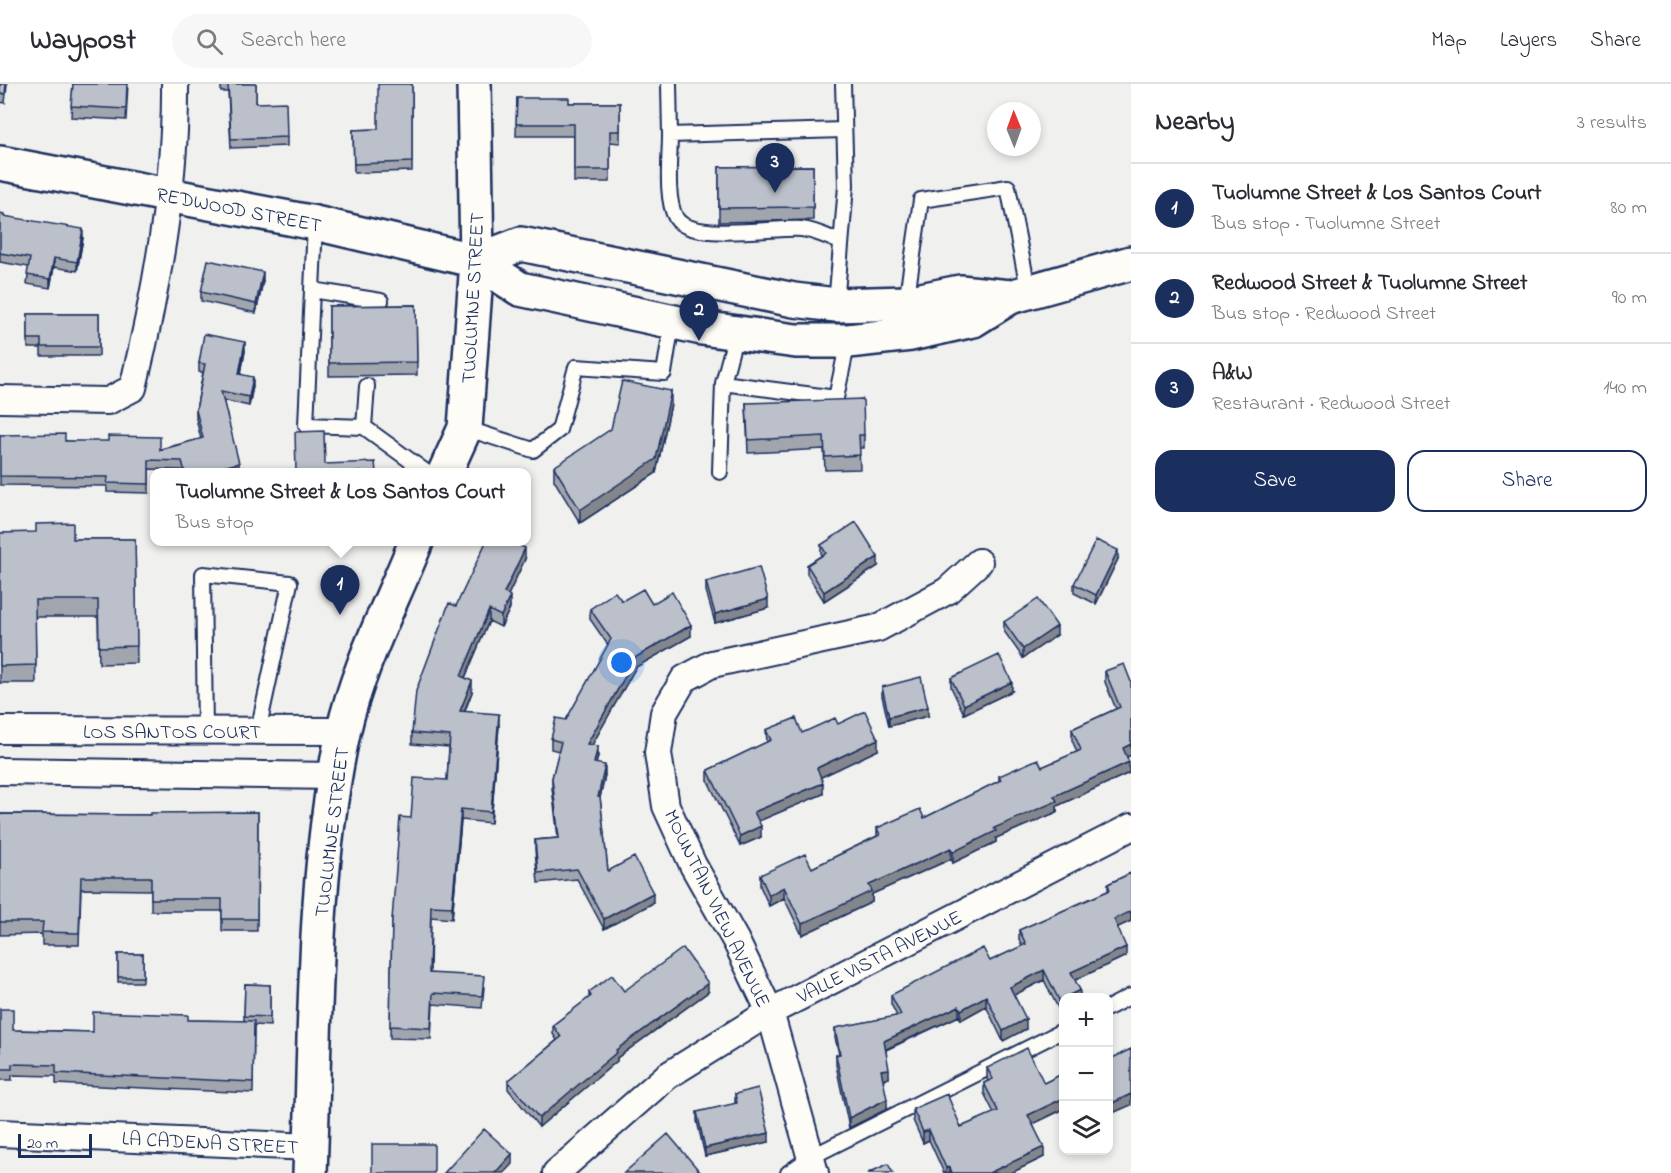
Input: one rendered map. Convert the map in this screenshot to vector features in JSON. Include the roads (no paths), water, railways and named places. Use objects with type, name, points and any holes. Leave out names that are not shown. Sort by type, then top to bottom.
[{"type":"main road","name":"TUOLUMNE STREET","points":[[447,468],[465,428],[477,261],[474,84]]},
{"type":"main road","name":"REDWOOD STREET","points":[[0,164],[315,223],[477,261],[520,289],[672,323],[796,341],[848,341],[911,334],[973,320],[1019,295],[1131,263]]},
{"type":"main road","name":"REDWOOD STREET","points":[[477,261],[521,244],[794,300],[836,304],[906,303],[960,292],[1019,295]]},
{"type":"main road","name":"TUOLUMNE STREET","points":[[311,1160],[321,883],[336,776],[344,732],[361,672],[414,546]]},
{"type":"street","points":[[0,399],[108,401],[133,388],[169,195],[175,133],[175,84]]},
{"type":"street","name":"MOUNTAIN VIEW AVENUE","points":[[813,1165],[770,1012],[736,941],[693,865],[666,806],[658,753],[664,712],[684,679],[712,664],[878,628],[947,591],[979,562]]},
{"type":"street","name":"LOS SANTOS COURT","points":[[0,730],[344,732]]},
{"type":"street","points":[[0,771],[336,776]]},
{"type":"street","name":"VALLE VISTA AVENUE","points":[[556,1173],[667,1076],[770,1012],[1131,827]]},
{"type":"street","name":"LA CADENA STREET","points":[[0,1133],[311,1160]]},
{"type":"lane","points":[[669,84],[670,200],[676,218],[682,225],[704,231],[802,229],[840,242]]},
{"type":"lane","points":[[836,304],[846,186],[843,84]]},
{"type":"lane","points":[[670,135],[844,130]]},
{"type":"lane","points":[[906,303],[921,200],[1008,187],[1019,295]]},
{"type":"lane","points":[[315,223],[306,425],[364,427],[420,468]]},
{"type":"lane","points":[[312,290],[381,301]]},
{"type":"lane","points":[[465,428],[534,450],[559,430],[576,367],[664,373],[672,323]]},
{"type":"lane","points":[[720,472],[723,383],[736,334]]},
{"type":"lane","points":[[723,383],[836,398],[848,341]]},
{"type":"lane","points":[[364,427],[367,386]]},
{"type":"lane","points":[[205,732],[203,574],[290,583],[258,731]]},
{"type":"lane","points":[[1113,1005],[1131,996]]},
{"type":"lane","points":[[788,1173],[813,1165],[1059,1033]]},
{"type":"place","name":"A&W","points":[[775,193]]},
{"type":"place","name":"Redwood Street & Tuolumne Street","points":[[699,341]]},
{"type":"place","name":"Tuolumne Street & Los Santos Court","points":[[340,615]]}]
